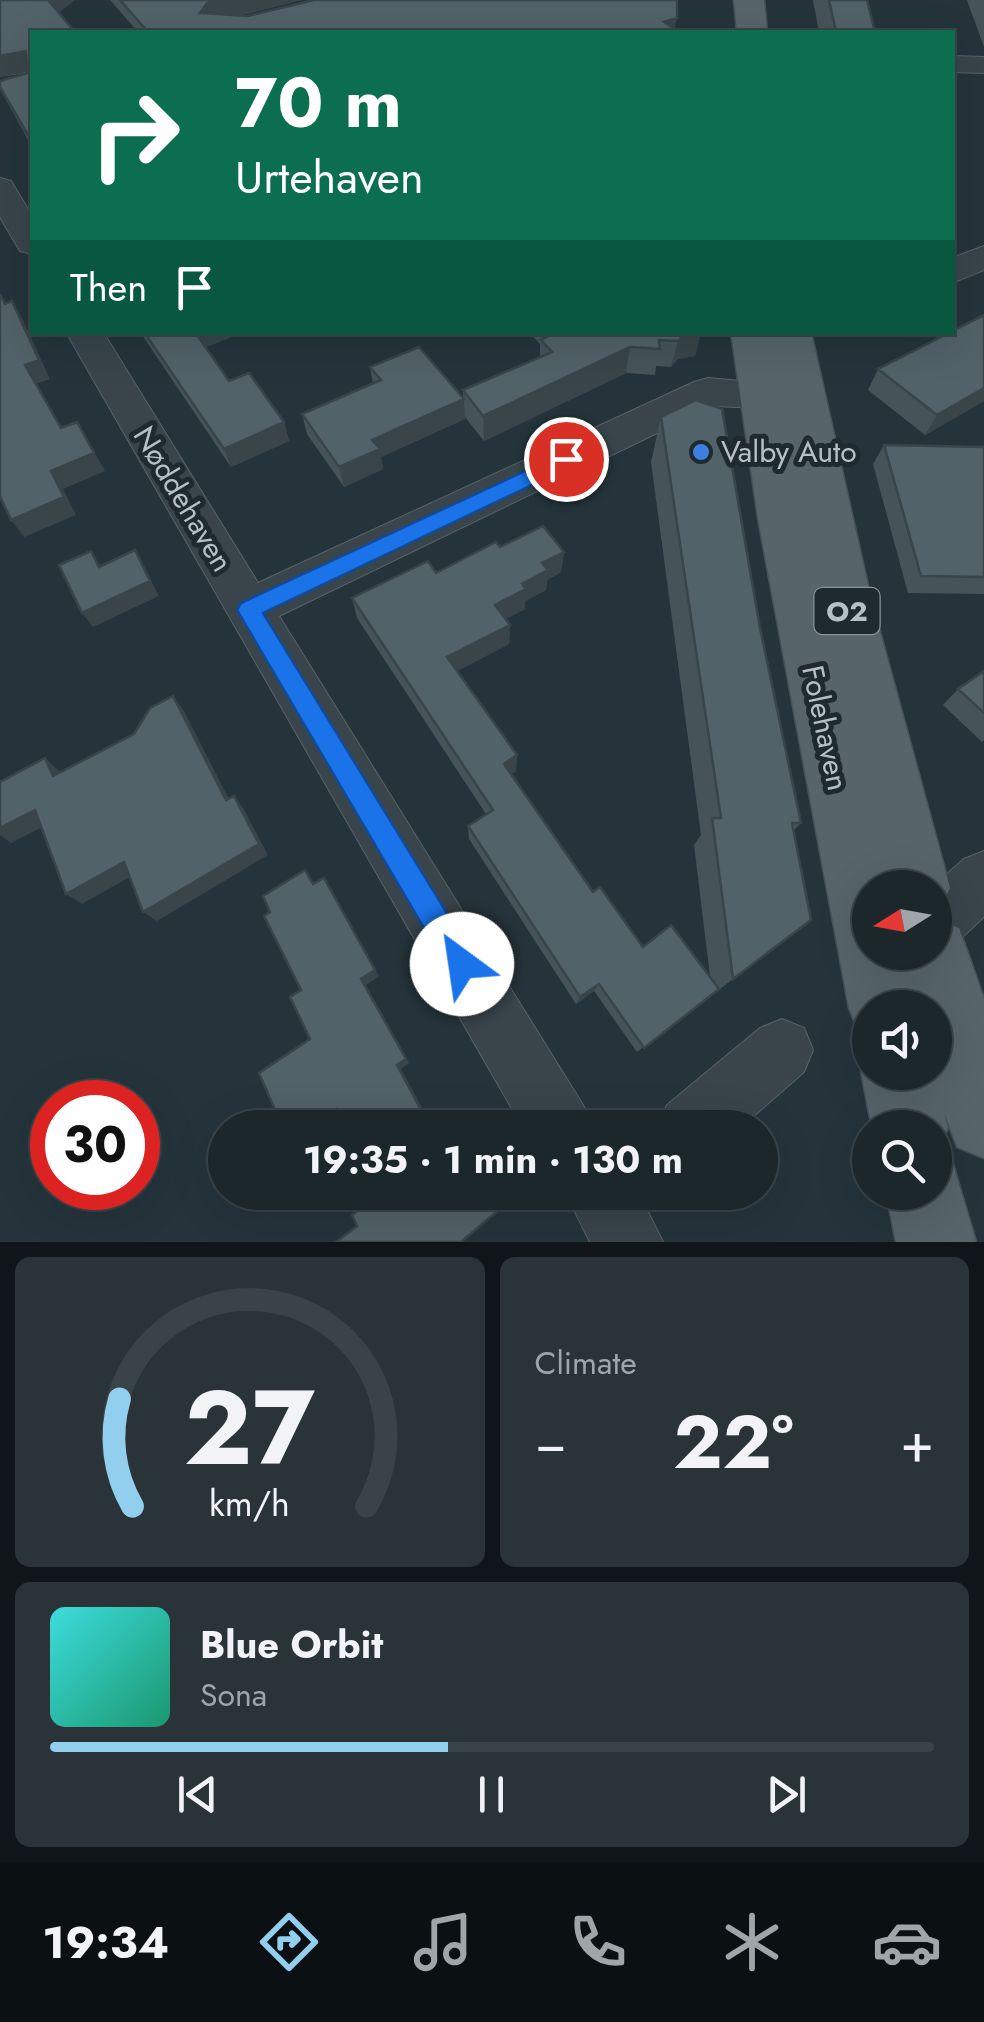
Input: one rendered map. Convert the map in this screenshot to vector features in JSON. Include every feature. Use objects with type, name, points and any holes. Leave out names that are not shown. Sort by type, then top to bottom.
[{"type":"main road","points":[[722,0],[724,30]]},
{"type":"main road","points":[[750,0],[752,30]]},
{"type":"main road","name":"Folehaven","points":[[753,335],[790,556],[855,870]]},
{"type":"main road","name":"Folehaven","points":[[791,335],[844,599],[912,870]]},
{"type":"main road","points":[[940,970],[984,1120]]},
{"type":"main road","points":[[929,1210],[936,1242]]},
{"type":"street","points":[[955,64],[984,64]]},
{"type":"street","points":[[0,188],[30,240]]},
{"type":"street","points":[[955,271],[984,258]]},
{"type":"street","name":"Nøddehaven","points":[[86,335],[549,1110]]},
{"type":"street","points":[[248,610],[708,392],[762,394]]},
{"type":"street","points":[[952,907],[984,879]]},
{"type":"street","points":[[711,1110],[782,1050]]},
{"type":"building","points":[[0,0],[48,0],[73,30],[30,30],[30,139],[0,87],[0,81],[27,73],[26,51],[0,56]]},
{"type":"building","points":[[120,0],[221,0],[207,3],[200,13],[248,16],[314,0],[677,0],[677,18],[664,22],[677,30],[146,30]]},
{"type":"building","points":[[829,0],[867,0],[874,30],[836,30]]},
{"type":"building","points":[[0,294],[5,304],[12,301],[39,360],[25,365],[61,428],[77,422],[94,453],[51,471],[64,497],[11,520],[0,496]]},
{"type":"building","points":[[984,315],[984,388],[937,415],[878,369],[945,335],[955,335],[955,330]]},
{"type":"building","points":[[146,335],[197,335],[229,381],[249,373],[284,422],[224,449]]},
{"type":"building","points":[[551,335],[683,335],[678,341],[659,340],[660,349],[630,347],[483,416],[463,390],[552,352],[541,340]]},
{"type":"building","points":[[419,347],[464,399],[372,440],[380,449],[339,467],[302,414],[381,380],[370,367]]},
{"type":"building","points":[[696,400],[722,409],[760,628],[801,823],[792,823],[811,920],[733,979],[712,818],[721,818],[661,417]]},
{"type":"building","points":[[884,445],[984,447],[984,577],[921,576]]},
{"type":"building","points":[[543,526],[564,552],[542,563],[548,570],[522,584],[526,589],[495,605],[510,625],[447,657],[517,755],[504,764],[593,892],[600,887],[643,947],[671,925],[719,989],[644,1048],[599,984],[580,997],[468,826],[493,810],[352,598],[428,561],[436,573],[496,542],[500,547]]},
{"type":"building","points":[[135,550],[150,581],[82,613],[59,565],[91,551],[99,567]]},
{"type":"building","points":[[984,671],[984,713],[958,689]]},
{"type":"building","points":[[173,696],[226,800],[234,796],[259,844],[143,912],[124,862],[66,894],[35,810],[0,828],[0,782],[45,758],[53,776],[134,734],[150,708]]},
{"type":"building","points":[[305,870],[313,884],[324,878],[375,970],[361,979],[406,1059],[397,1065],[421,1110],[275,1110],[259,1073],[310,1039],[290,997],[301,990],[264,916],[270,912],[263,896]]},
{"type":"building","points":[[359,1210],[499,1210],[461,1242],[336,1242],[357,1226],[352,1215]]},
{"type":"place","name":"Valby Auto","points":[[701,452]]},
{"type":"route","points":[[462,964],[248,610],[566,459]]}]
